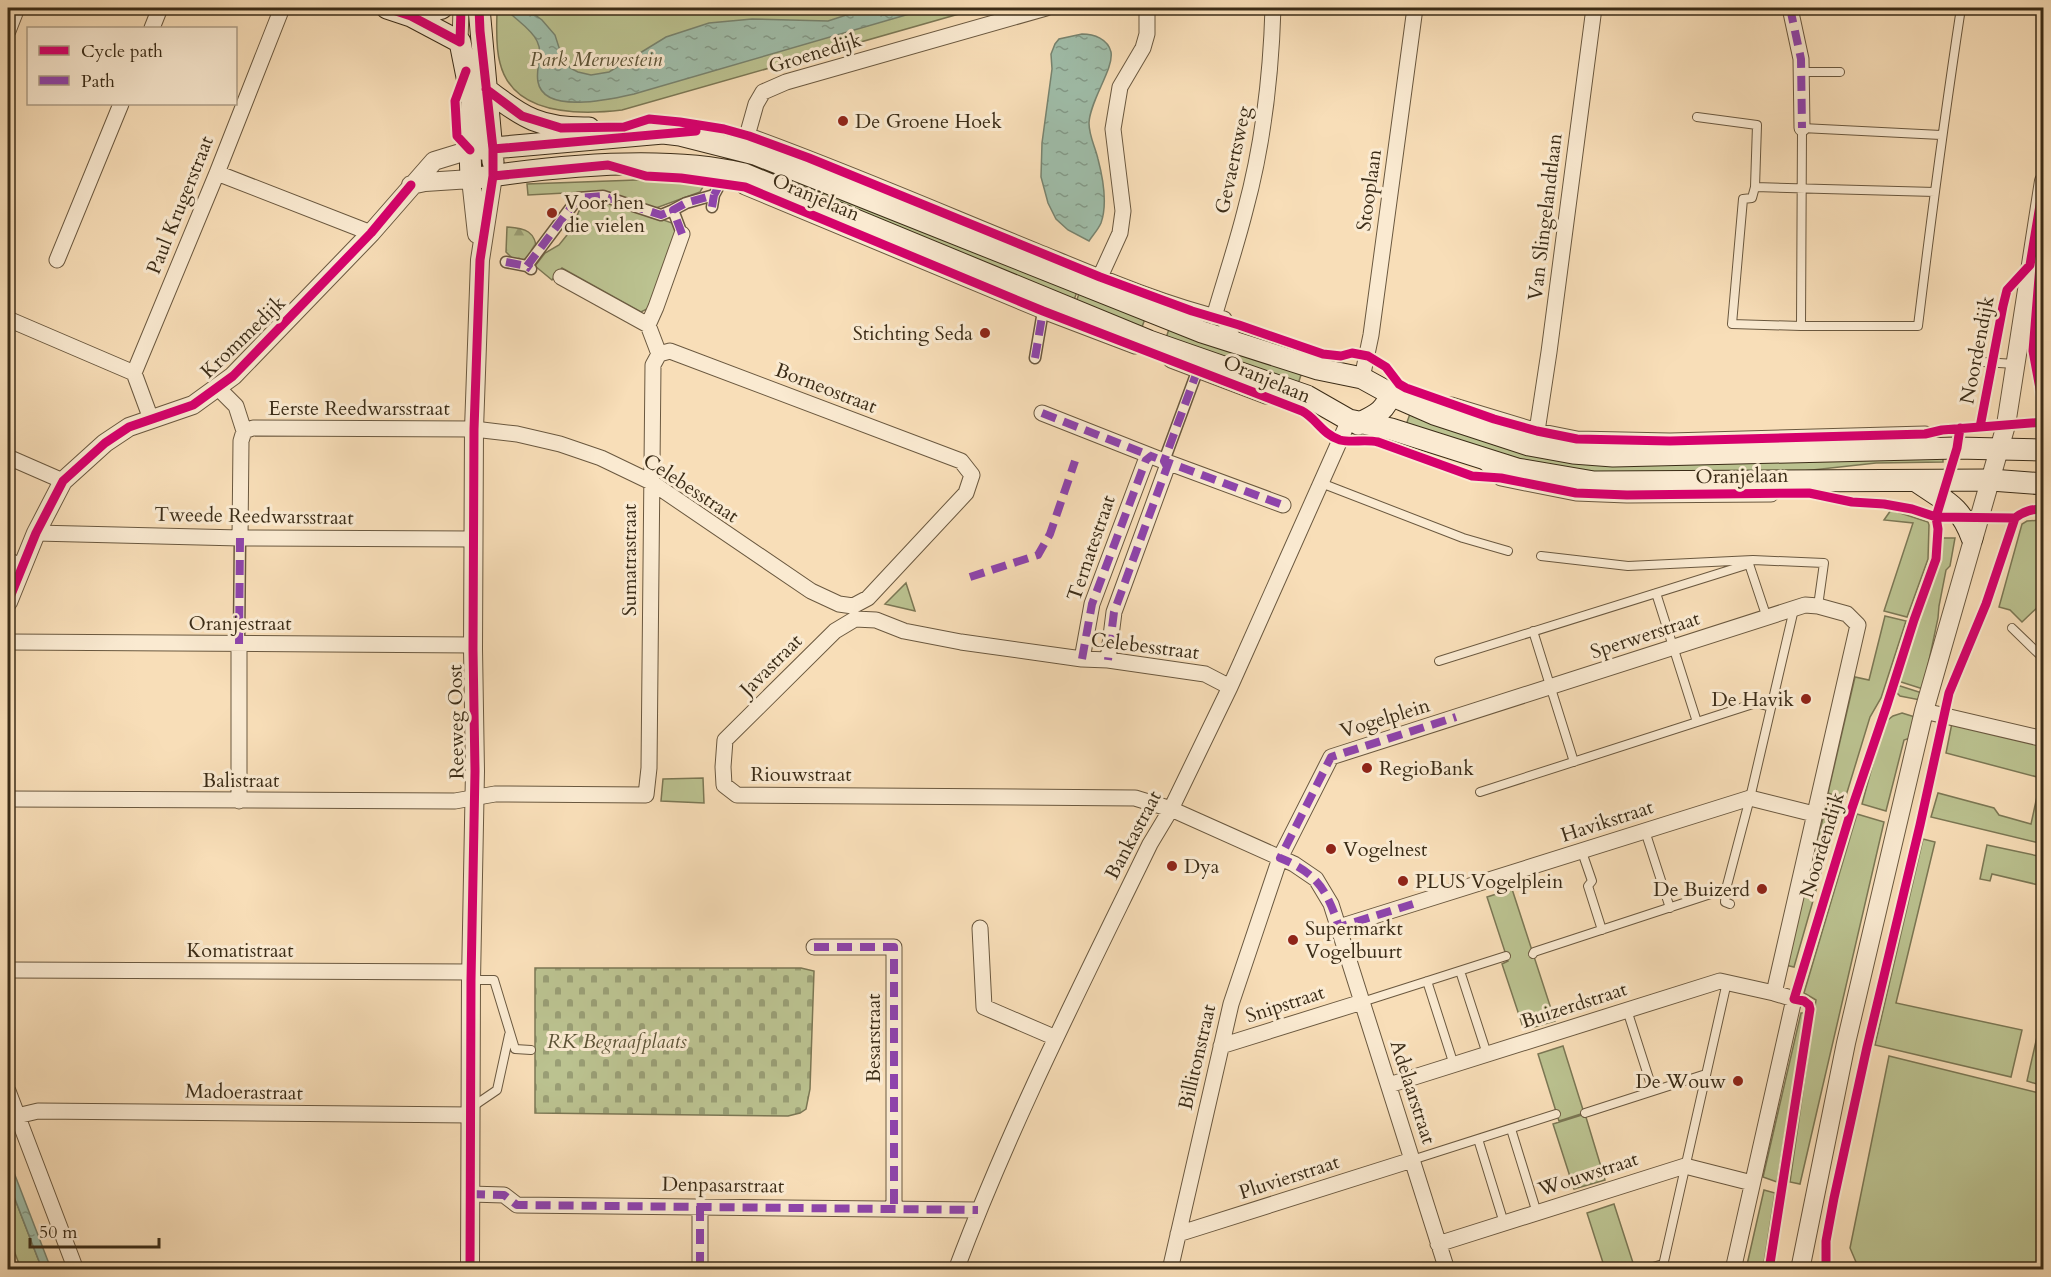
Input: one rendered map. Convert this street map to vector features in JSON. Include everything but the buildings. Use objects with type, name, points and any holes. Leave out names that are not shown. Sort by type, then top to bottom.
[{"type":"main road","points":[[387,8],[411,16],[460,42],[472,102],[471,179]]},
{"type":"main road","points":[[411,16],[442,8]]},
{"type":"main road","points":[[479,8],[493,149],[493,176]]},
{"type":"main road","points":[[486,89],[522,116],[561,128],[624,127],[663,133]]},
{"type":"main road","name":"Oranjelaan","points":[[470,150],[663,133],[745,144],[754,154],[1235,343],[1318,369],[1355,377],[1434,414],[1529,445],[1574,453],[1613,456],[2000,448],[2043,450]]},
{"type":"main road","name":"Oranjelaan","points":[[471,179],[608,165],[696,165],[744,174],[1149,341],[1319,402],[1354,422],[1391,429],[1517,469],[1594,482],[1991,480],[2043,484]]},
{"type":"main road","name":"Oranjelaan","points":[[1319,402],[1322,392],[1329,383],[1355,377]]},
{"type":"main road","points":[[1354,422],[1383,410],[1388,405],[1391,393]]},
{"type":"main road","points":[[1915,481],[1958,510],[1972,538]]},
{"type":"street","points":[[8,31],[17,8]]},
{"type":"street","points":[[152,27],[160,8]]},
{"type":"street","name":"Paul Krugerstraat","points":[[134,373],[282,8]]},
{"type":"street","points":[[460,42],[461,8]]},
{"type":"street","name":"Groenedijk","points":[[745,144],[756,104],[764,92],[786,82],[1046,8]]},
{"type":"street","points":[[1100,278],[1120,233],[1123,211],[1113,129],[1120,87],[1143,48],[1147,34],[1147,8]]},
{"type":"street","name":"Gevaertsweg","points":[[1214,317],[1246,210],[1264,118],[1272,45],[1273,8]]},
{"type":"street","name":"Stooplaan","points":[[1355,377],[1371,335],[1415,8]]},
{"type":"street","name":"Van Slingelandtlaan","points":[[1537,431],[1594,8]]},
{"type":"street","points":[[1788,17],[1801,59],[1802,128]]},
{"type":"street","points":[[57,260],[121,105]]},
{"type":"street","name":"Oranjelaan","points":[[745,144],[809,158],[1100,278],[1224,320],[1235,343]]},
{"type":"street","name":"Krommedijk","points":[[8,602],[15,560],[36,533],[63,482],[105,443],[129,427],[193,405],[233,376],[371,233],[434,161],[470,150]]},
{"type":"street","points":[[217,173],[371,233]]},
{"type":"street","name":"Oranjelaan","points":[[744,174],[745,187],[1043,311],[1266,396],[1283,388]]},
{"type":"street","name":"Reeweg Oost","points":[[470,1269],[471,976],[475,797],[474,429],[480,260],[493,176]]},
{"type":"street","points":[[411,185],[471,179]]},
{"type":"street","name":"Reeweg Oost","points":[[471,179],[480,260]]},
{"type":"street","points":[[712,207],[714,195],[720,184]]},
{"type":"street","name":"Noordendijk","points":[[1800,1269],[1846,1042],[1924,711],[2008,415],[2043,191]]},
{"type":"street","points":[[506,262],[530,268],[578,198],[603,196],[661,215],[687,202],[714,195]]},
{"type":"street","points":[[648,325],[682,234],[673,210]]},
{"type":"street","points":[[561,277],[648,325],[659,354]]},
{"type":"street","points":[[1035,358],[1043,311]]},
{"type":"street","points":[[8,319],[134,373],[151,419]]},
{"type":"street","name":"Borneostraat","points":[[659,354],[670,351],[961,461],[972,475],[966,493],[868,598],[853,606],[839,604]]},
{"type":"street","name":"Sumatrastraat","points":[[475,797],[495,794],[646,795],[649,768],[653,365],[659,354]]},
{"type":"street","points":[[1158,458],[1198,369]]},
{"type":"street","points":[[218,388],[236,406],[244,431],[241,441],[239,801]]},
{"type":"street","name":"Oranjelaan","points":[[1434,414],[1451,405],[1537,431],[1577,440],[1798,439],[1925,434],[1933,449]]},
{"type":"street","points":[[1042,413],[1283,505]]},
{"type":"street","name":"Bankastraat","points":[[956,1269],[1015,1123],[1150,844],[1172,809],[1230,687],[1338,440],[1354,422]]},
{"type":"street","name":"Eerste Reedwarsstraat","points":[[244,431],[253,428],[474,429]]},
{"type":"street","name":"Celebesstraat","points":[[474,429],[517,434],[560,444],[601,458],[651,482],[811,591],[839,604]]},
{"type":"street","points":[[8,457],[63,482]]},
{"type":"street","points":[[1108,660],[1114,612],[1167,467],[1158,458]]},
{"type":"street","name":"Ternatestraat","points":[[1082,659],[1092,604],[1146,460],[1158,458]]},
{"type":"street","name":"Tweede Reedwarsstraat","points":[[36,533],[240,538],[473,538]]},
{"type":"street","name":"Noordendijk","points":[[1774,993],[1858,625],[1847,614],[1806,607]]},
{"type":"street","name":"Sperwerstraat","points":[[1456,717],[1806,607]]},
{"type":"street","name":"Javastraat","points":[[723,766],[725,740],[835,631],[855,620],[876,620]]},
{"type":"street","name":"Celebesstraat","points":[[876,620],[904,631],[961,642],[1205,674],[1230,687]]},
{"type":"street","name":"Oranjestraat","points":[[8,642],[473,645]]},
{"type":"street","points":[[1924,711],[2043,739]]},
{"type":"street","name":"Vogelplein","points":[[1280,858],[1331,757],[1456,717]]},
{"type":"street","name":"Riouwstraat","points":[[723,766],[724,784],[737,795],[1135,798],[1172,809]]},
{"type":"street","name":"Balistraat","points":[[8,799],[455,801],[475,797]]},
{"type":"street","points":[[1750,798],[1814,814]]},
{"type":"street","name":"Havikstraat","points":[[1339,927],[1750,798]]},
{"type":"street","points":[[1172,809],[1294,864],[1316,879],[1329,898],[1339,927]]},
{"type":"street","name":"Billitonstraat","points":[[1170,1269],[1231,1004],[1280,858]]},
{"type":"street","name":"Adelaarstraat","points":[[1339,927],[1447,1269]]},
{"type":"street","points":[[980,928],[984,1006],[1056,1038]]},
{"type":"street","name":"Besarstraat","points":[[814,947],[894,947],[894,1209]]},
{"type":"street","name":"Komatistraat","points":[[8,970],[471,976]]},
{"type":"street","name":"Buizerdstraat","points":[[1389,1085],[1720,981],[1774,993]]},
{"type":"street","points":[[1733,1269],[1794,999],[1774,993]]},
{"type":"street","name":"Snipstraat","points":[[1221,1046],[1362,1002]]},
{"type":"street","points":[[8,1091],[76,1269]]},
{"type":"street","name":"Madoerastraat","points":[[17,1116],[38,1110],[471,1112]]},
{"type":"street","name":"Pluvierstraat","points":[[1178,1234],[1412,1160]]},
{"type":"street","points":[[1686,1166],[1752,1183]]},
{"type":"street","name":"Wouwstraat","points":[[1438,1244],[1686,1166]]},
{"type":"street","name":"Denpasarstraat","points":[[470,1194],[504,1195],[517,1205],[978,1210]]},
{"type":"street","points":[[700,1206],[700,1269]]},
{"type":"lane","points":[[1697,117],[1757,125],[1755,187],[1752,198],[1743,199],[1732,324],[1918,326],[1941,135],[1961,8]]},
{"type":"lane","points":[[1801,72],[1840,72]]},
{"type":"lane","points":[[1801,326],[1802,128],[1941,135]]},
{"type":"lane","points":[[1755,187],[1935,192]]},
{"type":"lane","points":[[1983,362],[2016,364]]},
{"type":"lane","points":[[1321,483],[1462,538],[1508,551]]},
{"type":"lane","points":[[1541,556],[1628,566],[1753,560],[1824,563],[1770,707],[1750,798],[1726,889],[1725,902],[1730,904]]},
{"type":"lane","points":[[1439,661],[1749,564],[1767,618]]},
{"type":"lane","points":[[1656,593],[1697,722]]},
{"type":"lane","points":[[2012,627],[2043,659]]},
{"type":"lane","points":[[1533,631],[1574,762]]},
{"type":"lane","points":[[1480,792],[1756,703],[1770,707]]},
{"type":"lane","points":[[1645,831],[1670,908]]},
{"type":"lane","points":[[1581,852],[1592,881],[1588,886],[1602,930]]},
{"type":"lane","points":[[1533,954],[1726,889]]},
{"type":"lane","points":[[1362,1002],[1506,956]]},
{"type":"lane","points":[[1460,970],[1487,1054]]},
{"type":"lane","points":[[471,976],[494,980],[515,1049],[531,1050]]},
{"type":"lane","points":[[1427,981],[1454,1065]]},
{"type":"lane","points":[[1643,1269],[1662,1267],[1727,982]]},
{"type":"lane","points":[[1627,1010],[1653,1091]]},
{"type":"lane","points":[[471,1112],[497,1090],[509,1035]]},
{"type":"lane","points":[[1585,1113],[1706,1074]]},
{"type":"lane","points":[[1412,1160],[1556,1114]]},
{"type":"lane","points":[[1510,1129],[1537,1213]]},
{"type":"lane","points":[[1478,1139],[1504,1223]]},
{"type":"green space","name":"Park Merwestein","points":[[497,8],[980,8],[622,110],[587,112],[550,108],[518,93],[507,80],[500,63],[497,50]]},
{"type":"green space","points":[[747,158],[1078,289],[1074,300],[745,167]]},
{"type":"green space","points":[[664,179],[706,182],[700,192],[656,208],[603,191],[528,195],[527,184]]},
{"type":"green space","points":[[587,200],[622,205],[672,223],[677,232],[649,308],[641,312],[562,268],[552,280],[535,266],[545,253],[559,245],[571,230],[579,211]]},
{"type":"green space","points":[[507,227],[519,228],[532,235],[537,252],[524,261],[514,260],[506,252]]},
{"type":"green space","points":[[1080,291],[1146,316],[1142,327],[1076,302]]},
{"type":"green space","points":[[1170,326],[1302,372],[1297,387],[1166,338]]},
{"type":"green space","points":[[1411,411],[1472,433],[1943,456],[1943,462],[1876,463],[1785,473],[1619,477],[1557,470],[1406,425]]},
{"type":"green space","points":[[1891,510],[1928,522],[1929,525],[1928,559],[1907,617],[1884,611],[1913,523],[1884,520]]},
{"type":"green space","points":[[2043,520],[2043,602],[2022,622],[2010,610],[1999,607],[2022,524],[2027,521]]},
{"type":"green space","points":[[1940,538],[1955,538],[1950,566],[1946,570],[1923,689],[1898,681],[1939,559]]},
{"type":"green space","points":[[906,583],[915,611],[885,604]]},
{"type":"green space","points":[[1885,616],[1906,621],[1881,698],[1870,717],[1845,799],[1828,793],[1855,677],[1869,680]]},
{"type":"green space","points":[[1897,685],[1922,693],[1920,700],[1900,696],[1896,692]]},
{"type":"green space","points":[[1902,713],[1915,717],[1910,738],[1904,740],[1886,811],[1862,804],[1884,723]]},
{"type":"green space","points":[[1952,723],[2043,746],[2043,844],[1931,817],[1938,793],[1994,808],[1999,815],[2031,824],[2041,778],[1946,753]]},
{"type":"green space","points":[[703,778],[704,803],[661,801],[663,779]]},
{"type":"green space","points":[[1826,807],[1839,810],[1794,967],[1785,965]]},
{"type":"green space","points":[[1857,814],[1884,822],[1800,1184],[1790,1182],[1816,1000],[1804,993]]},
{"type":"green space","points":[[1923,839],[1935,842],[1896,1003],[2022,1030],[2011,1077],[1875,1045]]},
{"type":"green space","points":[[1987,845],[2043,857],[2043,886],[1992,874],[1990,881],[1980,879]]},
{"type":"green space","points":[[1512,889],[1555,1021],[1524,1030],[1502,964],[1508,961],[1487,897]]},
{"type":"green space","name":"RK Begraafplaats","points":[[535,968],[801,968],[814,971],[810,1089],[806,1109],[788,1116],[535,1113]]},
{"type":"green space","points":[[2043,1010],[2043,1086],[2027,1081]]},
{"type":"green space","points":[[1801,1013],[1805,1013],[1777,1182],[1763,1177]]},
{"type":"green space","points":[[1563,1046],[1584,1113],[1559,1121],[1538,1054]]},
{"type":"green space","points":[[1889,1056],[2043,1094],[2043,1269],[1859,1269],[1850,1248]]},
{"type":"green space","points":[[1585,1114],[1605,1180],[1574,1189],[1553,1124]]},
{"type":"green space","points":[[8,1181],[42,1269],[21,1269],[8,1235]]},
{"type":"green space","points":[[1764,1190],[1775,1193],[1763,1269],[1746,1269]]},
{"type":"green space","points":[[1614,1204],[1635,1269],[1605,1269],[1587,1213]]},
{"type":"water","points":[[505,8],[526,8],[542,20],[555,35],[562,57],[570,68],[591,75],[609,72],[666,37],[709,23],[752,19],[828,21],[868,8],[930,8],[634,94],[596,101],[565,102],[543,92],[537,77],[540,51],[537,41],[531,32]]},
{"type":"water","points":[[1082,34],[1100,38],[1111,52],[1109,67],[1090,114],[1091,137],[1102,174],[1104,199],[1101,223],[1089,241],[1068,230],[1056,219],[1048,203],[1041,177],[1042,143],[1052,69],[1051,54],[1059,39]]},
{"type":"water","points":[[8,1157],[51,1269],[42,1269],[8,1181]]},
{"type":"railway","points":[[8,1263],[10,1270]]},
{"type":"marked path","points":[[1790,8],[1801,59],[1802,128]]},
{"type":"marked path","points":[[682,234],[673,210],[686,203],[714,195],[720,184]]},
{"type":"marked path","points":[[712,207],[714,195]]},
{"type":"marked path","points":[[527,266],[578,198],[603,196],[661,215],[673,210]]},
{"type":"marked path","points":[[506,262],[527,266],[531,269]]},
{"type":"marked path","points":[[1035,358],[1043,311]]},
{"type":"marked path","points":[[1198,369],[1164,461],[1283,505]]},
{"type":"marked path","points":[[1042,413],[1151,456]]},
{"type":"marked path","points":[[1082,659],[1092,604],[1146,460],[1151,456],[1164,461],[1167,467],[1114,612],[1108,660]]},
{"type":"marked path","points":[[970,577],[1038,555],[1050,534],[1075,461]]},
{"type":"marked path","points":[[239,644],[240,538]]},
{"type":"marked path","points":[[1413,904],[1339,927],[1330,903],[1319,884],[1303,870],[1280,858],[1331,757],[1456,717]]},
{"type":"marked path","points":[[814,947],[894,947],[894,1209]]},
{"type":"marked path","points":[[470,1194],[504,1195],[517,1205],[978,1210]]},
{"type":"marked path","points":[[700,1206],[700,1270]]},
{"type":"cycle path","points":[[387,8],[411,16],[460,42],[461,8]]},
{"type":"cycle path","points":[[470,1270],[471,980],[475,771],[474,429],[480,260],[493,176],[493,149],[479,8]]},
{"type":"cycle path","points":[[466,71],[455,101],[457,136],[470,150]]},
{"type":"cycle path","points":[[486,89],[522,116],[561,128],[624,127],[649,119],[724,129],[749,136],[809,158],[1100,277],[1192,311],[1323,354],[1341,356],[1352,353],[1368,356],[1386,367],[1399,384],[1406,388],[1494,419],[1537,431],[1577,439],[1670,441],[1925,434],[1942,430],[2044,422]]},
{"type":"cycle path","points":[[493,149],[696,131]]},
{"type":"cycle path","points":[[493,176],[608,165],[646,176],[681,178],[745,187],[1043,311],[1302,411],[1334,438],[1378,442],[1472,476],[1501,478],[1576,493],[1627,495],[1809,493],[1852,502],[1912,509],[1936,517],[2015,518],[2028,511],[2044,509]]},
{"type":"cycle path","points":[[1980,427],[2007,290],[2030,265],[2044,181]]},
{"type":"cycle path","points":[[8,602],[36,533],[63,481],[105,443],[129,427],[193,405],[233,376],[371,233],[411,185]]},
{"type":"cycle path","points":[[2041,253],[2033,351],[2044,410]]},
{"type":"cycle path","points":[[1769,1270],[1810,1009],[1804,1001],[1794,999],[1852,808],[1936,559],[1938,529],[1936,517],[1957,448],[1960,428]]},
{"type":"cycle path","points":[[1826,1270],[1826,1241],[1834,1198],[1949,693],[1986,604],[2015,518]]},
{"type":"place","name":"De Groene Hoek","points":[[843,121]]},
{"type":"place","name":"Voor hen die vielen","points":[[552,213]]},
{"type":"place","name":"Stichting Seda","points":[[985,333]]},
{"type":"place","name":"De Havik","points":[[1806,699]]},
{"type":"place","name":"RegioBank","points":[[1367,768]]},
{"type":"place","name":"Vogelnest","points":[[1331,849]]},
{"type":"place","name":"Dya","points":[[1172,866]]},
{"type":"place","name":"PLUS Vogelplein","points":[[1403,881]]},
{"type":"place","name":"De Buizerd","points":[[1762,889]]},
{"type":"place","name":"Supermarkt Vogelbuurt","points":[[1293,940]]},
{"type":"place","name":"De Wouw","points":[[1738,1081]]}]
